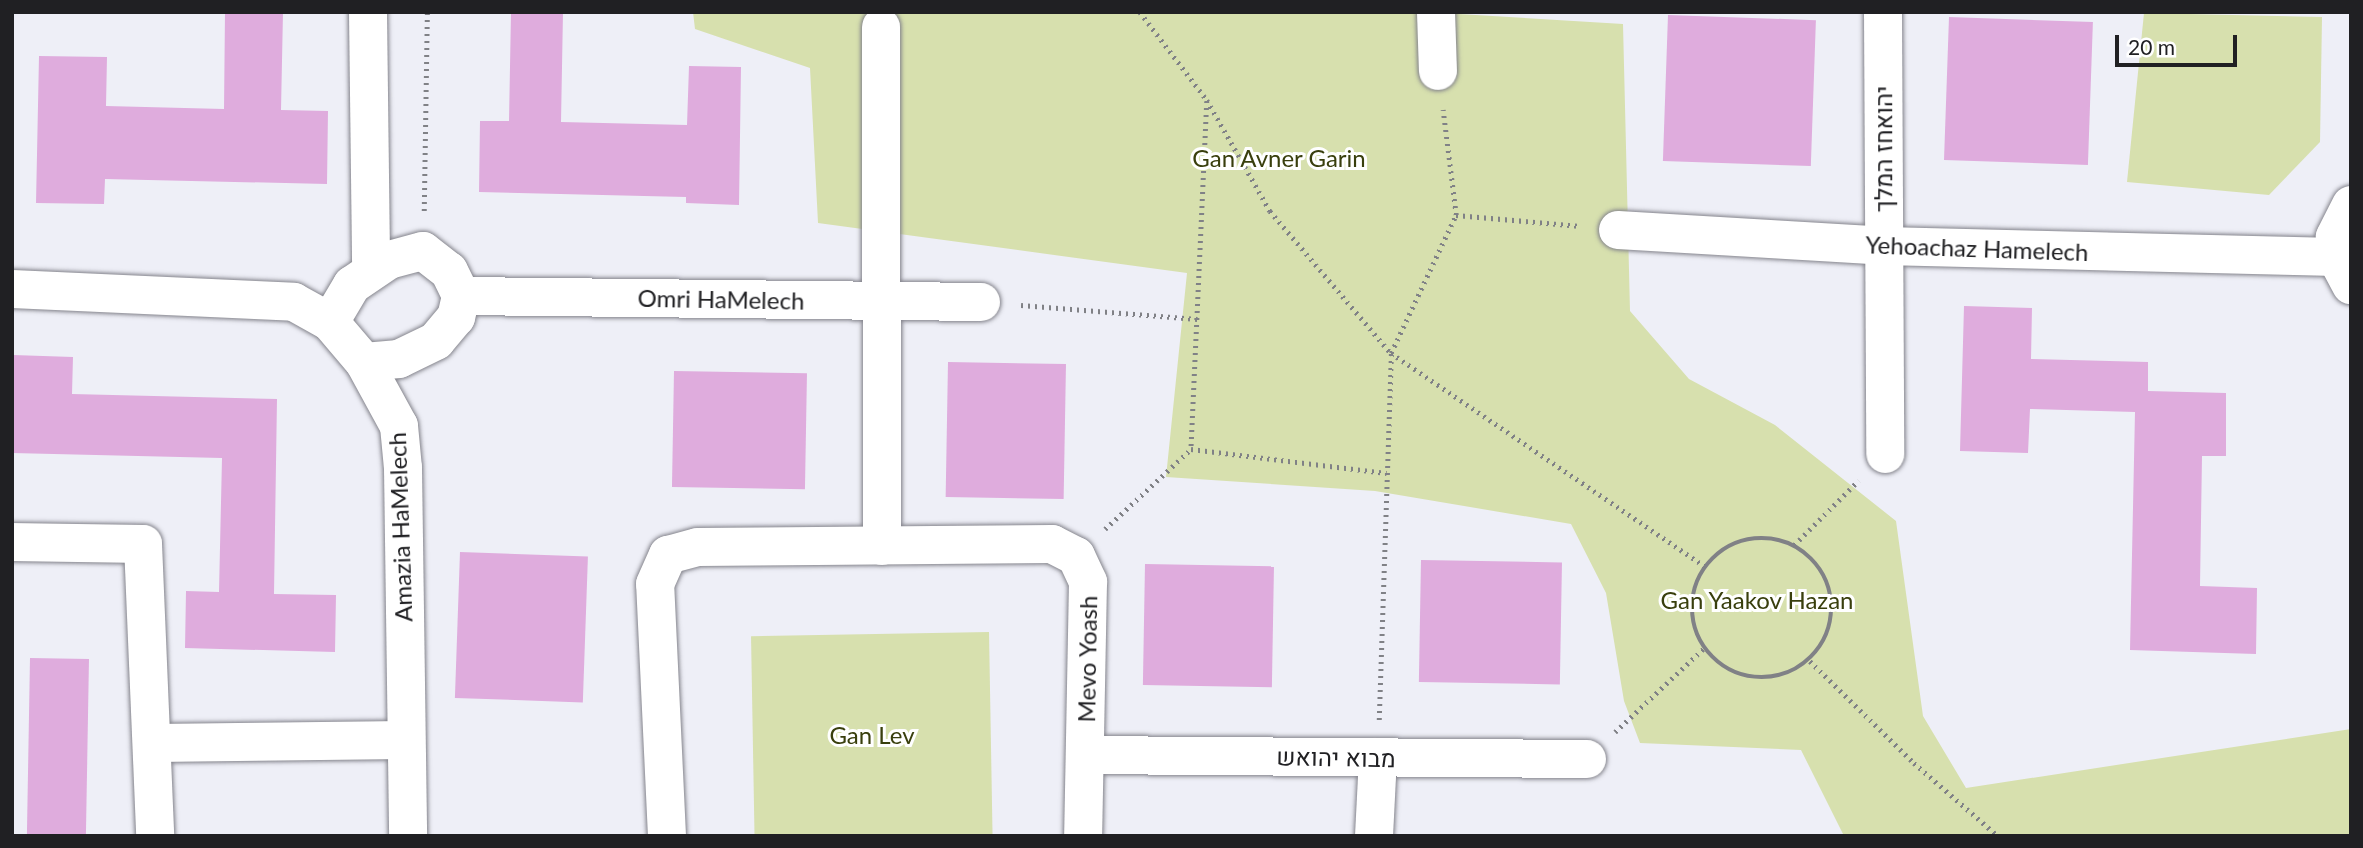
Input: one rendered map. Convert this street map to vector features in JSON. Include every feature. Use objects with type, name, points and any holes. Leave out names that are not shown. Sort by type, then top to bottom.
[{"type":"street","points":[[368,12],[372,267]]},
{"type":"street","points":[[1436,12],[1438,71]]},
{"type":"street","name":"יהואחז המלך","points":[[1883,12],[1885,454]]},
{"type":"street","points":[[881,27],[884,301],[882,545]]},
{"type":"street","points":[[2343,271],[2335,237],[2351,205]]},
{"type":"street","name":"Yehoachaz Hamelech","points":[[1618,230],[2343,271]]},
{"type":"street","points":[[330,322],[352,285],[372,267],[424,251],[449,271],[461,296],[456,317],[436,341],[399,359],[364,362]]},
{"type":"street","name":"Amazia HaMelech","points":[[12,289],[294,302],[330,322],[364,362],[399,426],[408,836]]},
{"type":"street","name":"Omri HaMelech","points":[[461,296],[981,302]]},
{"type":"street","points":[[12,542],[143,544],[155,836]]},
{"type":"street","points":[[667,836],[655,584],[668,555],[698,547],[1052,544],[1076,556]]},
{"type":"street","name":"Mevo Yoash","points":[[1076,556],[1088,582],[1083,836]]},
{"type":"street","points":[[153,743],[406,740]]},
{"type":"street","name":"מבוא יהואש","points":[[1085,755],[1587,759]]},
{"type":"street","points":[[1374,836],[1378,757]]},
{"type":"path","points":[[424,251],[428,12]]},
{"type":"path","points":[[1140,12],[1207,100],[1270,211],[1391,353],[1705,566]]},
{"type":"path","points":[[1378,757],[1391,353],[1456,215],[1438,71]]},
{"type":"path","points":[[1076,556],[1191,449],[1207,100]]},
{"type":"path","points":[[1456,215],[1618,230]]},
{"type":"path","points":[[981,302],[1197,319]]},
{"type":"path","points":[[1191,449],[1387,473]]},
{"type":"path","points":[[1794,545],[1885,454]]},
{"type":"path","points":[[1755,537],[1794,545],[1826,577],[1832,599],[1832,621],[1824,643],[1810,661],[1789,673],[1766,679],[1742,676],[1720,666],[1704,648],[1691,607],[1705,566],[1736,542],[1755,537]]},
{"type":"path","points":[[1587,759],[1704,648]]},
{"type":"path","points":[[1810,661],[1914,763],[1998,836]]},
{"type":"green space","points":[[693,12],[1425,12],[1623,24],[1630,311],[1689,379],[1775,425],[1896,521],[1923,716],[1966,788],[2351,729],[2351,836],[1844,836],[1801,750],[1640,743],[1624,701],[1606,593],[1571,524],[1375,491],[1166,477],[1187,273],[818,223],[810,68],[695,29]]},
{"type":"green space","points":[[2144,13],[2322,17],[2320,142],[2269,195],[2127,182]]},
{"type":"green space","name":"Gan Lev","points":[[989,632],[993,836],[755,836],[751,636]]},
{"type":"building","points":[[225,12],[283,12],[281,110],[328,111],[327,184],[105,179],[104,204],[36,203],[39,56],[107,57],[106,106],[224,109]]},
{"type":"building","points":[[511,12],[563,12],[561,122],[687,125],[689,66],[741,67],[739,205],[686,203],[686,197],[479,192],[480,121],[509,121]]},
{"type":"building","points":[[1668,15],[1816,20],[1811,166],[1663,161]]},
{"type":"building","points":[[1949,17],[2093,22],[2088,165],[1944,160]]},
{"type":"building","points":[[1964,306],[2032,308],[2031,359],[2148,362],[2148,391],[2226,393],[2226,456],[2202,456],[2200,586],[2257,588],[2256,654],[2130,650],[2135,412],[2030,409],[2028,453],[1960,451]]},
{"type":"building","points":[[13,355],[73,357],[72,394],[277,399],[274,594],[336,595],[335,652],[185,648],[186,591],[219,592],[222,458],[12,453]]},
{"type":"building","points":[[948,362],[1066,364],[1064,499],[946,497]]},
{"type":"building","points":[[674,371],[807,373],[805,489],[672,487]]},
{"type":"building","points":[[460,552],[588,556],[583,702],[455,698]]},
{"type":"building","points":[[1421,560],[1562,562],[1560,684],[1419,682]]},
{"type":"building","points":[[1145,564],[1274,566],[1272,687],[1143,685]]},
{"type":"building","points":[[30,658],[89,659],[86,836],[27,835]]},
{"type":"park label","name":"Gan Avner Garin","points":[[1279,158]]},
{"type":"park label","name":"Gan Yaakov Hazan","points":[[1757,600]]}]
